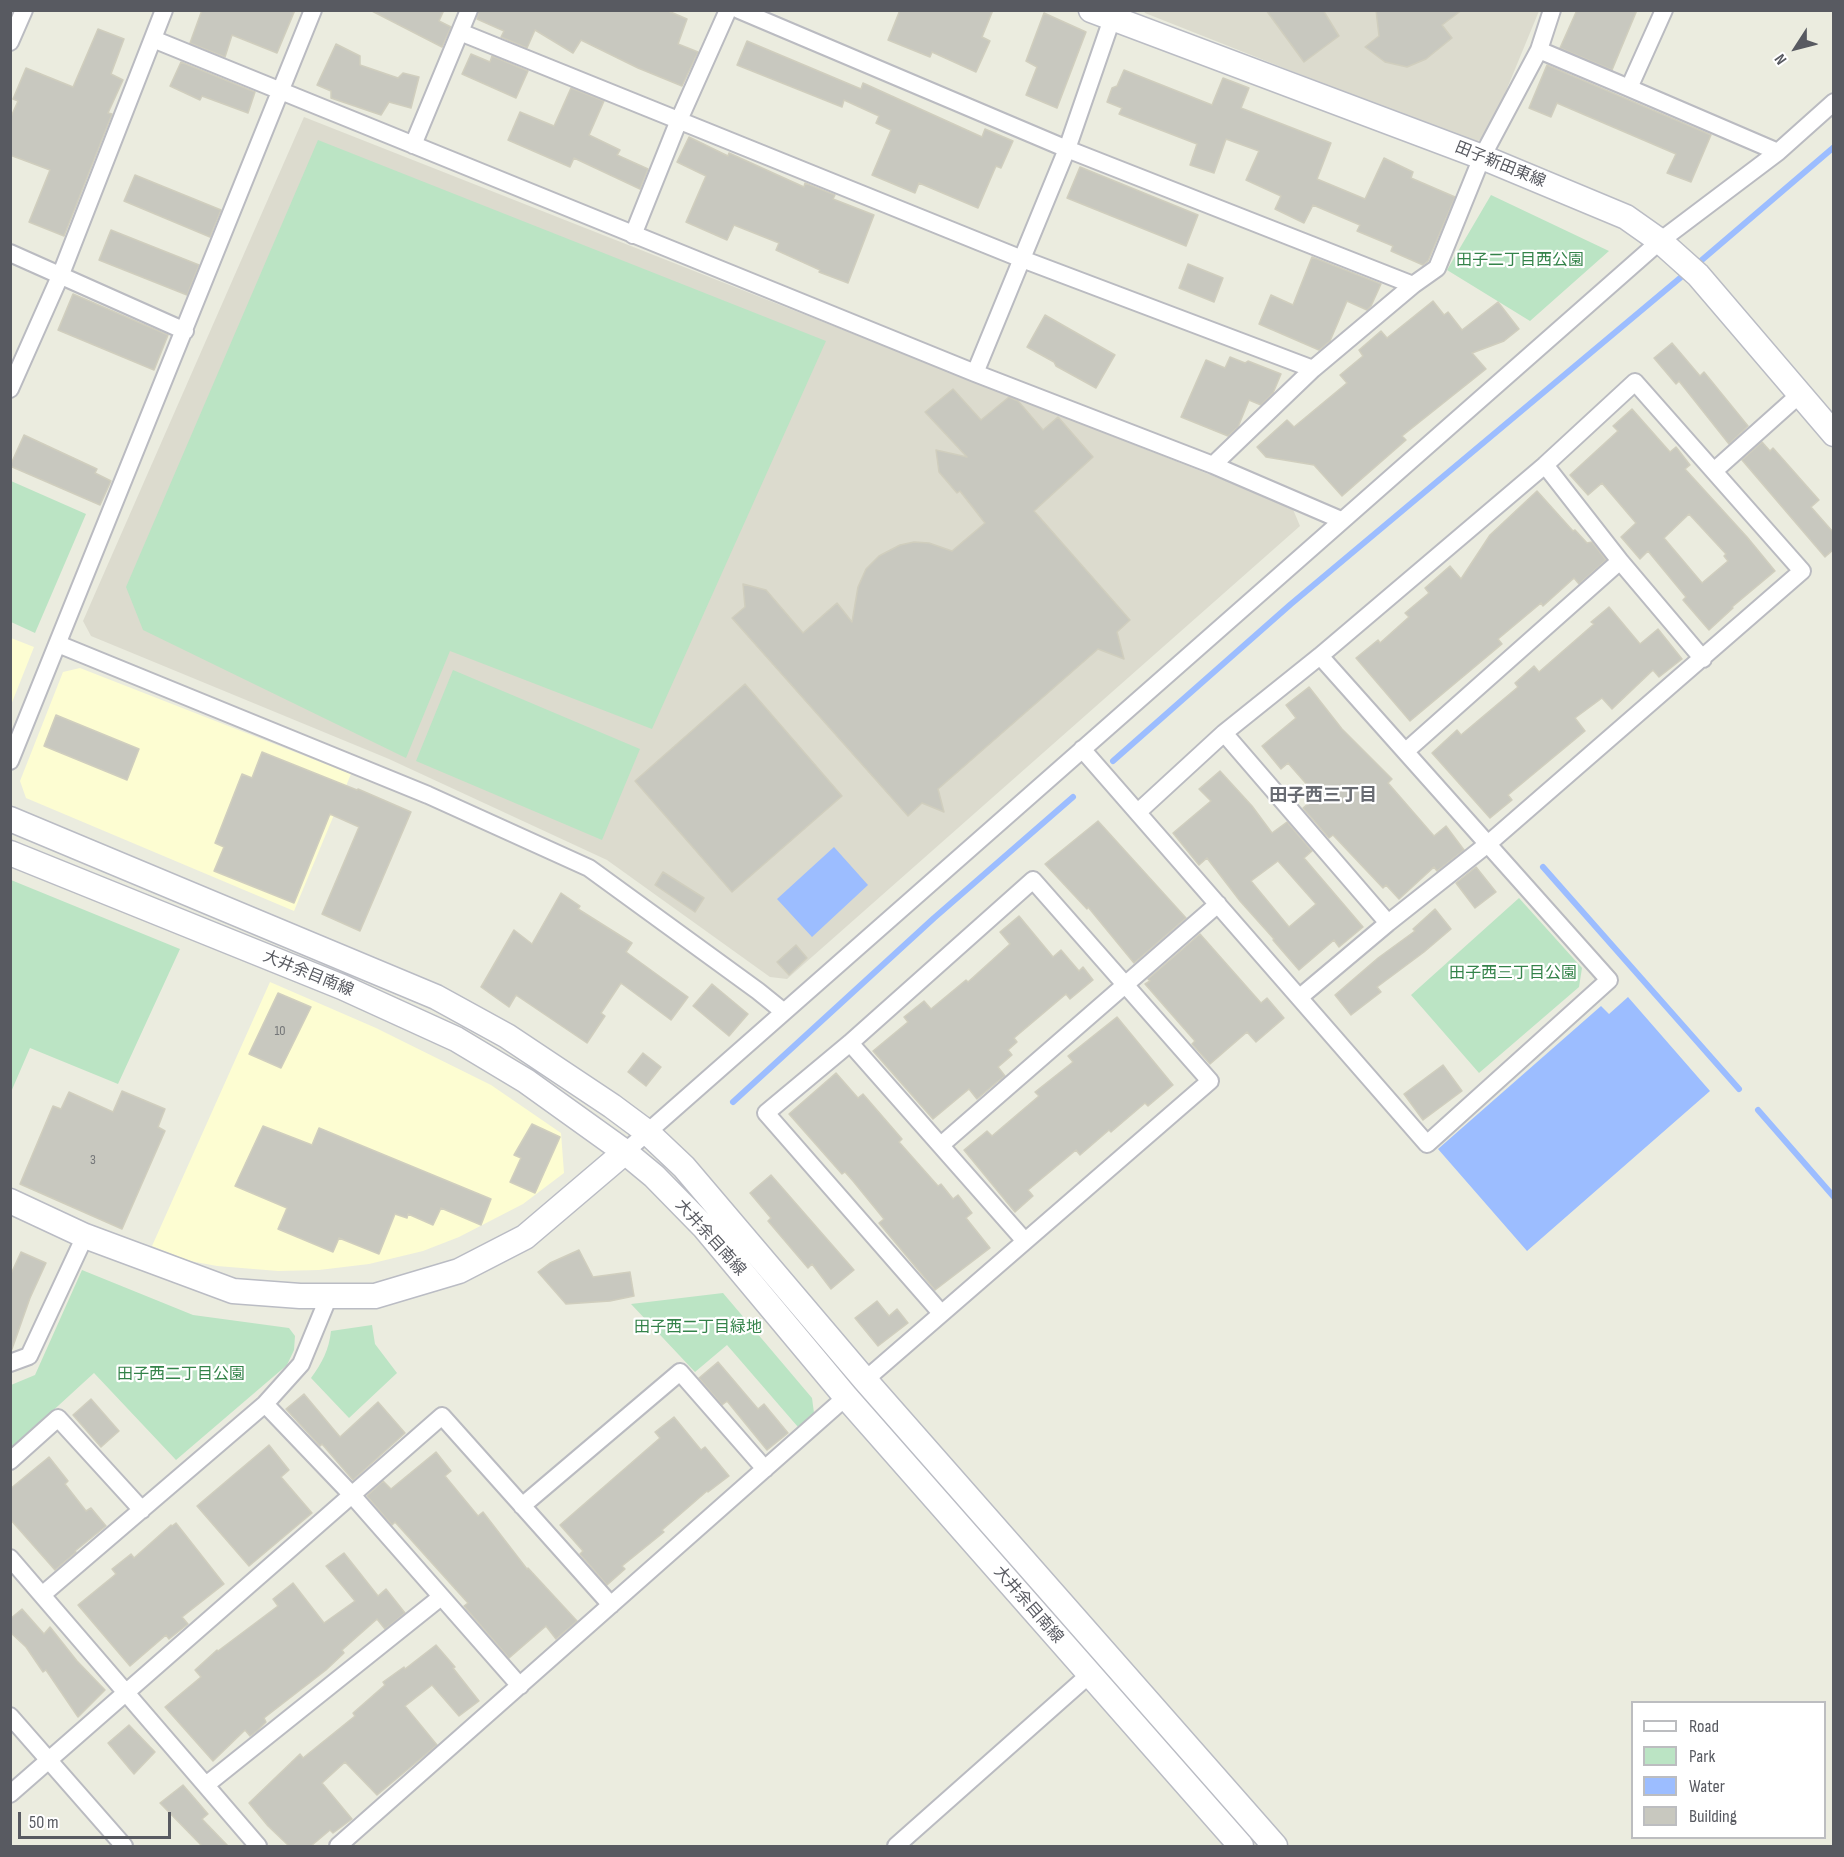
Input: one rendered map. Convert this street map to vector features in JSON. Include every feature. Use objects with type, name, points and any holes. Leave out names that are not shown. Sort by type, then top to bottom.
[{"type":"street","points":[[10,42],[24,10]]},
{"type":"street","points":[[10,389],[61,274],[164,10]]},
{"type":"street","points":[[10,761],[314,10]]},
{"type":"street","points":[[413,146],[469,10]]},
{"type":"street","points":[[633,235],[728,10]]},
{"type":"street","points":[[739,10],[1067,148],[1413,285]]},
{"type":"street","points":[[1213,465],[1314,369],[1413,285],[1437,268],[1482,157],[1539,50],[1552,10]]},
{"type":"street","points":[[1629,88],[1664,10]]},
{"type":"street","points":[[975,373],[1067,148],[1106,13]]},
{"type":"street","name":"田子新田東線","points":[[1106,13],[1482,157],[1626,217],[1660,240],[1689,267],[1833,434]]},
{"type":"street","points":[[460,32],[1022,259],[1314,369]]},
{"type":"street","points":[[153,39],[975,373],[1213,465],[1341,520]]},
{"type":"street","points":[[1539,50],[1778,152]]},
{"type":"street","points":[[10,1201],[85,1236],[233,1292],[300,1296],[375,1296],[459,1271],[525,1237],[625,1152],[1660,240],[1778,152],[1833,102]]},
{"type":"street","points":[[10,253],[185,331]]},
{"type":"street","points":[[1138,812],[1224,733],[1320,656],[1545,465],[1635,382],[1802,571],[1489,843],[1300,997]]},
{"type":"street","points":[[1714,471],[1799,395]]},
{"type":"street","points":[[1545,465],[1620,561],[1703,659]]},
{"type":"street","points":[[1406,751],[1620,561]]},
{"type":"street","points":[[58,644],[428,795],[589,868],[784,1012]]},
{"type":"street","points":[[1082,749],[1427,1144],[1609,980],[1320,656]]},
{"type":"street","points":[[1224,733],[1388,923]]},
{"type":"street","points":[[10,819],[436,997],[507,1036],[647,1132],[684,1167],[865,1380],[1275,1846]]},
{"type":"street","name":"大井余目南線","points":[[10,853],[342,987],[456,1039],[526,1081],[625,1152],[654,1176],[704,1227],[846,1397],[1241,1846]]},
{"type":"street","points":[[865,1380],[1210,1081],[1033,880],[850,1043],[766,1113],[941,1312]]},
{"type":"street","points":[[940,1145],[1218,904]]},
{"type":"street","points":[[850,1043],[1024,1240]]},
{"type":"street","points":[[10,1363],[29,1356],[85,1236]]},
{"type":"street","points":[[42,1595],[265,1404],[301,1364],[329,1296]]},
{"type":"street","points":[[522,1506],[680,1372],[765,1469]]},
{"type":"street","points":[[338,1846],[846,1397]]},
{"type":"street","points":[[265,1404],[352,1495],[520,1686]]},
{"type":"street","points":[[10,1794],[442,1416],[611,1605]]},
{"type":"street","points":[[10,1461],[58,1418],[142,1510]]},
{"type":"street","points":[[10,1558],[258,1846]]},
{"type":"street","points":[[206,1785],[441,1597]]},
{"type":"street","points":[[896,1846],[1089,1674]]},
{"type":"street","points":[[10,1716],[124,1846]]},
{"type":"shaded area","points":[[1144,11],[1539,11],[1487,137],[1473,143]]},
{"type":"shaded area","points":[[304,117],[1292,507],[1300,526],[787,979],[770,977],[607,860],[389,759],[91,636],[83,621]]},
{"type":"shaded area","points":[[11,638],[34,647],[11,705]]},
{"type":"shaded area","points":[[80,668],[351,774],[294,911],[26,798],[20,781],[63,672]]},
{"type":"shaded area","points":[[270,982],[376,1028],[491,1085],[561,1133],[564,1173],[523,1204],[459,1237],[423,1251],[369,1264],[319,1270],[278,1271],[217,1266],[190,1261],[152,1246]]},
{"type":"green space","points":[[318,140],[826,341],[652,729],[450,651],[406,758],[143,630],[126,587]]},
{"type":"green space","name":"田子二丁目西公園","points":[[1491,195],[1609,251],[1530,321],[1447,270]]},
{"type":"green space","points":[[11,481],[86,514],[35,633],[11,622]]},
{"type":"green space","points":[[453,670],[640,749],[602,840],[416,761]]},
{"type":"green space","points":[[11,880],[180,949],[118,1084],[30,1048],[11,1092]]},
{"type":"green space","name":"田子西三丁目公園","points":[[1519,898],[1582,968],[1579,987],[1479,1073],[1411,995]]},
{"type":"green space","name":"田子西二丁目公園","points":[[82,1270],[193,1315],[289,1328],[295,1336],[294,1350],[287,1365],[176,1460],[94,1373],[11,1449],[11,1385],[35,1375]]},
{"type":"green space","name":"田子西二丁目緑地","points":[[723,1293],[812,1398],[814,1413],[798,1427],[727,1345],[695,1372],[631,1304]]},
{"type":"green space","points":[[372,1325],[375,1344],[397,1373],[349,1418],[311,1378],[324,1356],[331,1331]]},
{"type":"water","points":[[834,847],[868,885],[812,937],[777,899]]},
{"type":"water","points":[[1628,997],[1710,1091],[1527,1251],[1438,1149],[1601,1006],[1609,1014]]},
{"type":"building","points":[[202,10],[295,10],[277,53],[232,35],[225,57],[190,43]]},
{"type":"building","points":[[370,10],[444,10],[439,21],[451,27],[442,47]]},
{"type":"building","points":[[479,10],[666,10],[687,19],[678,44],[698,52],[682,86],[638,68],[581,40],[573,53],[535,30],[527,48],[501,37],[504,31],[477,19]]},
{"type":"building","points":[[900,10],[993,10],[982,37],[990,41],[976,72],[932,52],[930,57],[888,40]]},
{"type":"building","points":[[1266,10],[1323,10],[1339,36],[1304,62]]},
{"type":"building","points":[[1376,10],[1462,10],[1442,25],[1452,38],[1426,59],[1407,67],[1385,62],[1365,47],[1379,36]]},
{"type":"building","points":[[1577,10],[1637,10],[1612,70],[1560,48]]},
{"type":"building","points":[[1044,13],[1086,32],[1057,108],[1026,95],[1037,67],[1026,61]]},
{"type":"building","points":[[98,29],[124,39],[111,74],[123,80],[108,113],[112,114],[64,236],[29,222],[50,170],[10,155],[10,119],[18,101],[13,99],[26,68],[73,87]]},
{"type":"building","points":[[747,41],[861,89],[863,83],[982,137],[985,129],[1013,141],[1001,168],[996,166],[978,208],[919,183],[915,193],[872,175],[891,130],[876,123],[879,116],[844,100],[842,107],[737,65]]},
{"type":"building","points":[[336,44],[360,56],[360,65],[398,78],[403,73],[419,77],[411,108],[389,102],[381,115],[331,98],[331,91],[317,85]]},
{"type":"building","points":[[471,54],[490,62],[492,56],[528,71],[516,98],[462,74]]},
{"type":"building","points":[[181,62],[255,92],[248,113],[202,96],[200,100],[170,86]]},
{"type":"building","points":[[1547,65],[1711,135],[1691,182],[1667,173],[1676,154],[1557,103],[1551,117],[1529,108]]},
{"type":"building","points":[[1124,70],[1212,105],[1223,78],[1249,88],[1241,108],[1331,143],[1317,179],[1365,199],[1384,158],[1413,172],[1411,178],[1455,197],[1428,261],[1423,265],[1391,251],[1393,246],[1357,231],[1360,225],[1313,205],[1304,223],[1275,209],[1281,196],[1246,180],[1259,151],[1226,139],[1214,173],[1190,165],[1197,144],[1119,114],[1122,108],[1107,102],[1112,88],[1117,86]]},
{"type":"building","points":[[571,88],[604,101],[589,135],[620,150],[617,155],[648,169],[640,189],[574,158],[570,167],[508,140],[520,112],[554,126]]},
{"type":"building","points":[[689,137],[728,156],[729,153],[804,187],[805,183],[835,195],[833,199],[874,215],[848,283],[819,272],[820,270],[776,250],[779,243],[734,225],[727,240],[686,222],[706,176],[677,162]]},
{"type":"building","points":[[1080,167],[1198,215],[1186,246],[1067,198]]},
{"type":"building","points":[[135,175],[221,210],[210,237],[124,201]]},
{"type":"building","points":[[111,230],[199,265],[187,295],[99,260]]},
{"type":"building","points":[[1312,257],[1381,284],[1367,310],[1347,301],[1330,341],[1319,350],[1259,324],[1271,295],[1293,305]]},
{"type":"building","points":[[1188,264],[1223,278],[1214,302],[1179,288]]},
{"type":"building","points":[[73,294],[168,335],[154,370],[58,330]]},
{"type":"building","points":[[1433,301],[1444,315],[1448,312],[1462,330],[1498,302],[1519,329],[1504,341],[1472,353],[1486,369],[1402,436],[1406,440],[1342,496],[1314,465],[1266,457],[1257,447],[1287,420],[1294,427],[1347,383],[1340,375],[1363,356],[1359,350],[1381,331],[1387,338]]},
{"type":"building","points":[[1045,315],[1115,355],[1096,388],[1027,347]]},
{"type":"building","points":[[1672,343],[1700,376],[1704,372],[1748,426],[1729,444],[1679,381],[1676,384],[1654,358]]},
{"type":"building","points":[[1230,357],[1245,363],[1248,361],[1281,374],[1273,393],[1261,405],[1249,400],[1238,427],[1228,436],[1181,417],[1206,360],[1225,368]]},
{"type":"building","points":[[953,389],[981,420],[1009,397],[1018,401],[1043,430],[1058,417],[1093,457],[1034,511],[1130,620],[1117,632],[1124,659],[1098,649],[938,789],[944,812],[922,803],[908,816],[732,618],[745,607],[743,584],[766,590],[803,633],[837,603],[852,622],[858,587],[866,569],[879,556],[900,545],[914,542],[929,543],[952,551],[985,523],[960,491],[957,493],[939,472],[936,450],[967,457],[925,412]]},
{"type":"building","points":[[1632,409],[1670,452],[1676,447],[1690,465],[1685,469],[1775,571],[1732,607],[1709,630],[1683,600],[1686,597],[1648,551],[1640,559],[1621,537],[1636,523],[1602,483],[1588,495],[1570,475],[1618,431],[1613,426]],"holes":[[[1689,514],[1726,554],[1724,556],[1728,561],[1702,583],[1664,538]]]},
{"type":"building","points":[[24,435],[97,469],[95,473],[111,481],[100,505],[10,466]]},
{"type":"building","points":[[1762,442],[1770,451],[1773,448],[1819,500],[1811,507],[1833,532],[1833,550],[1825,557],[1742,460]]},
{"type":"building","points":[[1537,491],[1573,531],[1575,530],[1587,543],[1592,542],[1606,560],[1579,584],[1574,578],[1543,606],[1541,603],[1498,639],[1502,644],[1410,721],[1356,658],[1378,640],[1380,643],[1409,617],[1405,613],[1429,593],[1425,588],[1450,566],[1461,579],[1490,535]]},
{"type":"building","points":[[1609,607],[1640,644],[1658,629],[1682,659],[1659,677],[1653,670],[1612,709],[1602,698],[1575,718],[1585,731],[1508,795],[1512,800],[1490,818],[1432,753],[1457,730],[1461,735],[1518,687],[1515,683],[1534,666],[1539,672],[1594,624],[1591,622]]},
{"type":"building","points":[[745,684],[842,796],[732,892],[635,781]]},
{"type":"building","points":[[1309,687],[1342,729],[1392,779],[1388,783],[1434,836],[1446,826],[1464,850],[1437,871],[1434,867],[1399,899],[1386,885],[1383,888],[1333,835],[1329,838],[1303,808],[1317,796],[1288,763],[1281,769],[1262,746],[1296,718],[1286,705]]},
{"type":"building","points":[[56,715],[139,749],[127,780],[44,746]]},
{"type":"building","points":[[262,752],[411,812],[360,931],[322,914],[359,827],[330,814],[294,903],[214,871],[224,847],[215,843],[242,774],[252,778]]},
{"type":"building","points":[[1220,771],[1252,806],[1272,833],[1287,822],[1312,851],[1304,858],[1363,927],[1339,947],[1334,940],[1299,970],[1207,858],[1199,865],[1173,833],[1211,801],[1199,789]],"holes":[[[1278,861],[1316,904],[1289,927],[1251,881]]]},
{"type":"building","points":[[1098,821],[1186,918],[1134,963],[1088,907],[1087,909],[1045,864]]},
{"type":"building","points":[[1476,867],[1496,892],[1475,908],[1456,883]]},
{"type":"building","points":[[663,872],[704,898],[695,912],[655,885]]},
{"type":"building","points":[[561,893],[580,906],[578,909],[632,943],[626,952],[688,997],[671,1020],[621,983],[601,1013],[605,1016],[587,1043],[516,995],[509,1007],[481,987],[514,930],[532,944]]},
{"type":"building","points":[[1435,909],[1451,929],[1377,987],[1381,992],[1351,1015],[1335,995],[1378,958],[1415,931],[1413,929]]},
{"type":"building","points":[[1019,916],[1053,957],[1061,950],[1079,971],[1083,967],[1093,980],[1070,999],[1066,994],[1014,1038],[1017,1042],[1008,1050],[1012,1055],[998,1067],[1005,1076],[977,1099],[969,1089],[933,1119],[873,1051],[908,1022],[904,1017],[924,1001],[931,1009],[966,980],[968,982],[1010,944],[1000,932]]},
{"type":"building","points":[[1200,934],[1261,1003],[1267,998],[1284,1018],[1256,1042],[1247,1032],[1210,1064],[1192,1044],[1195,1041],[1145,984]]},
{"type":"building","points":[[796,945],[807,958],[789,975],[777,962]]},
{"type":"building","points":[[712,984],[748,1014],[729,1036],[693,1006]]},
{"type":"building","points":[[278,993],[311,1007],[281,1068],[249,1054]]},
{"type":"building","points":[[1117,1017],[1173,1085],[1148,1106],[1145,1103],[1111,1132],[1109,1130],[1080,1155],[1076,1150],[1028,1190],[1033,1196],[1015,1212],[964,1150],[987,1131],[992,1136],[1039,1096],[1035,1092],[1073,1062],[1068,1056]]},
{"type":"building","points":[[643,1053],[661,1067],[646,1086],[628,1072]]},
{"type":"building","points":[[1443,1065],[1462,1091],[1423,1120],[1404,1094]]},
{"type":"building","points":[[836,1073],[858,1098],[863,1094],[902,1139],[899,1142],[938,1186],[941,1184],[953,1199],[958,1195],[972,1213],[966,1218],[990,1248],[935,1290],[879,1223],[884,1219],[853,1181],[845,1172],[842,1174],[789,1114]]},
{"type":"building","points":[[122,1091],[165,1109],[158,1127],[165,1131],[122,1229],[20,1184],[53,1106],[61,1109],[69,1092],[113,1112]]},
{"type":"building","points":[[532,1124],[560,1137],[535,1193],[510,1182],[521,1158],[514,1155]]},
{"type":"building","points":[[263,1126],[312,1145],[319,1128],[491,1199],[481,1225],[441,1208],[433,1225],[408,1214],[407,1218],[395,1214],[379,1254],[339,1238],[333,1252],[278,1229],[287,1208],[235,1186]]},
{"type":"building","points":[[771,1175],[854,1270],[831,1289],[812,1264],[808,1268],[768,1221],[771,1218],[750,1193]]},
{"type":"building","points":[[579,1250],[593,1277],[630,1272],[634,1296],[610,1301],[566,1304],[538,1272],[550,1263]]},
{"type":"building","points":[[21,1252],[46,1263],[30,1298],[12,1349],[10,1348],[10,1276]]},
{"type":"building","points":[[877,1301],[889,1316],[897,1309],[908,1323],[878,1346],[855,1318]]},
{"type":"building","points":[[718,1362],[758,1409],[764,1404],[788,1433],[767,1450],[727,1401],[722,1405],[699,1378]]},
{"type":"building","points":[[304,1394],[340,1437],[378,1402],[405,1433],[353,1480],[322,1444],[320,1446],[286,1409]]},
{"type":"building","points":[[91,1399],[119,1431],[101,1447],[73,1415]]},
{"type":"building","points":[[674,1417],[701,1450],[705,1447],[729,1476],[707,1491],[662,1530],[664,1532],[622,1566],[625,1569],[607,1585],[580,1554],[583,1551],[560,1525],[660,1438],[655,1432]]},
{"type":"building","points":[[269,1445],[289,1470],[281,1477],[312,1513],[249,1566],[197,1506]]},
{"type":"building","points":[[436,1452],[451,1471],[445,1476],[478,1516],[483,1512],[527,1569],[577,1621],[556,1639],[546,1626],[509,1658],[464,1606],[468,1603],[395,1522],[392,1525],[367,1496],[383,1481],[391,1489]]},
{"type":"building","points":[[49,1457],[68,1481],[65,1484],[86,1511],[91,1508],[106,1526],[55,1570],[10,1519],[10,1489]]},
{"type":"building","points":[[176,1523],[224,1584],[182,1617],[188,1624],[169,1639],[166,1635],[130,1666],[78,1605],[116,1574],[112,1569],[131,1554],[134,1558]]},
{"type":"building","points":[[344,1553],[378,1596],[386,1589],[405,1613],[385,1629],[377,1619],[342,1650],[344,1653],[326,1670],[264,1718],[266,1722],[257,1731],[250,1736],[245,1730],[213,1761],[165,1707],[201,1677],[195,1670],[217,1650],[278,1606],[273,1599],[293,1583],[324,1623],[355,1601],[326,1566]]},
{"type":"building","points":[[22,1609],[44,1634],[50,1627],[77,1661],[105,1690],[78,1717],[46,1670],[43,1672],[26,1647],[10,1632],[10,1619]]},
{"type":"building","points":[[436,1645],[479,1701],[459,1716],[432,1685],[405,1706],[437,1745],[377,1795],[345,1762],[322,1783],[352,1819],[333,1833],[330,1830],[311,1846],[289,1846],[249,1803],[300,1754],[303,1758],[355,1716],[353,1713],[385,1685],[383,1682],[404,1667],[405,1669]]},
{"type":"building","points":[[129,1725],[155,1752],[134,1774],[108,1743]]},
{"type":"building","points":[[183,1785],[208,1814],[202,1819],[228,1846],[202,1846],[160,1803]]},
{"type":"waterway","points":[[1696,265],[1834,147]]},
{"type":"waterway","points":[[1113,761],[1291,604],[1686,273]]},
{"type":"waterway","points":[[733,1102],[934,918],[1073,797]]},
{"type":"waterway","points":[[1543,867],[1739,1089]]},
{"type":"waterway","points":[[1758,1110],[1834,1197]]},
{"type":"district","name":"田子西三丁目","points":[[1323,796]]}]
